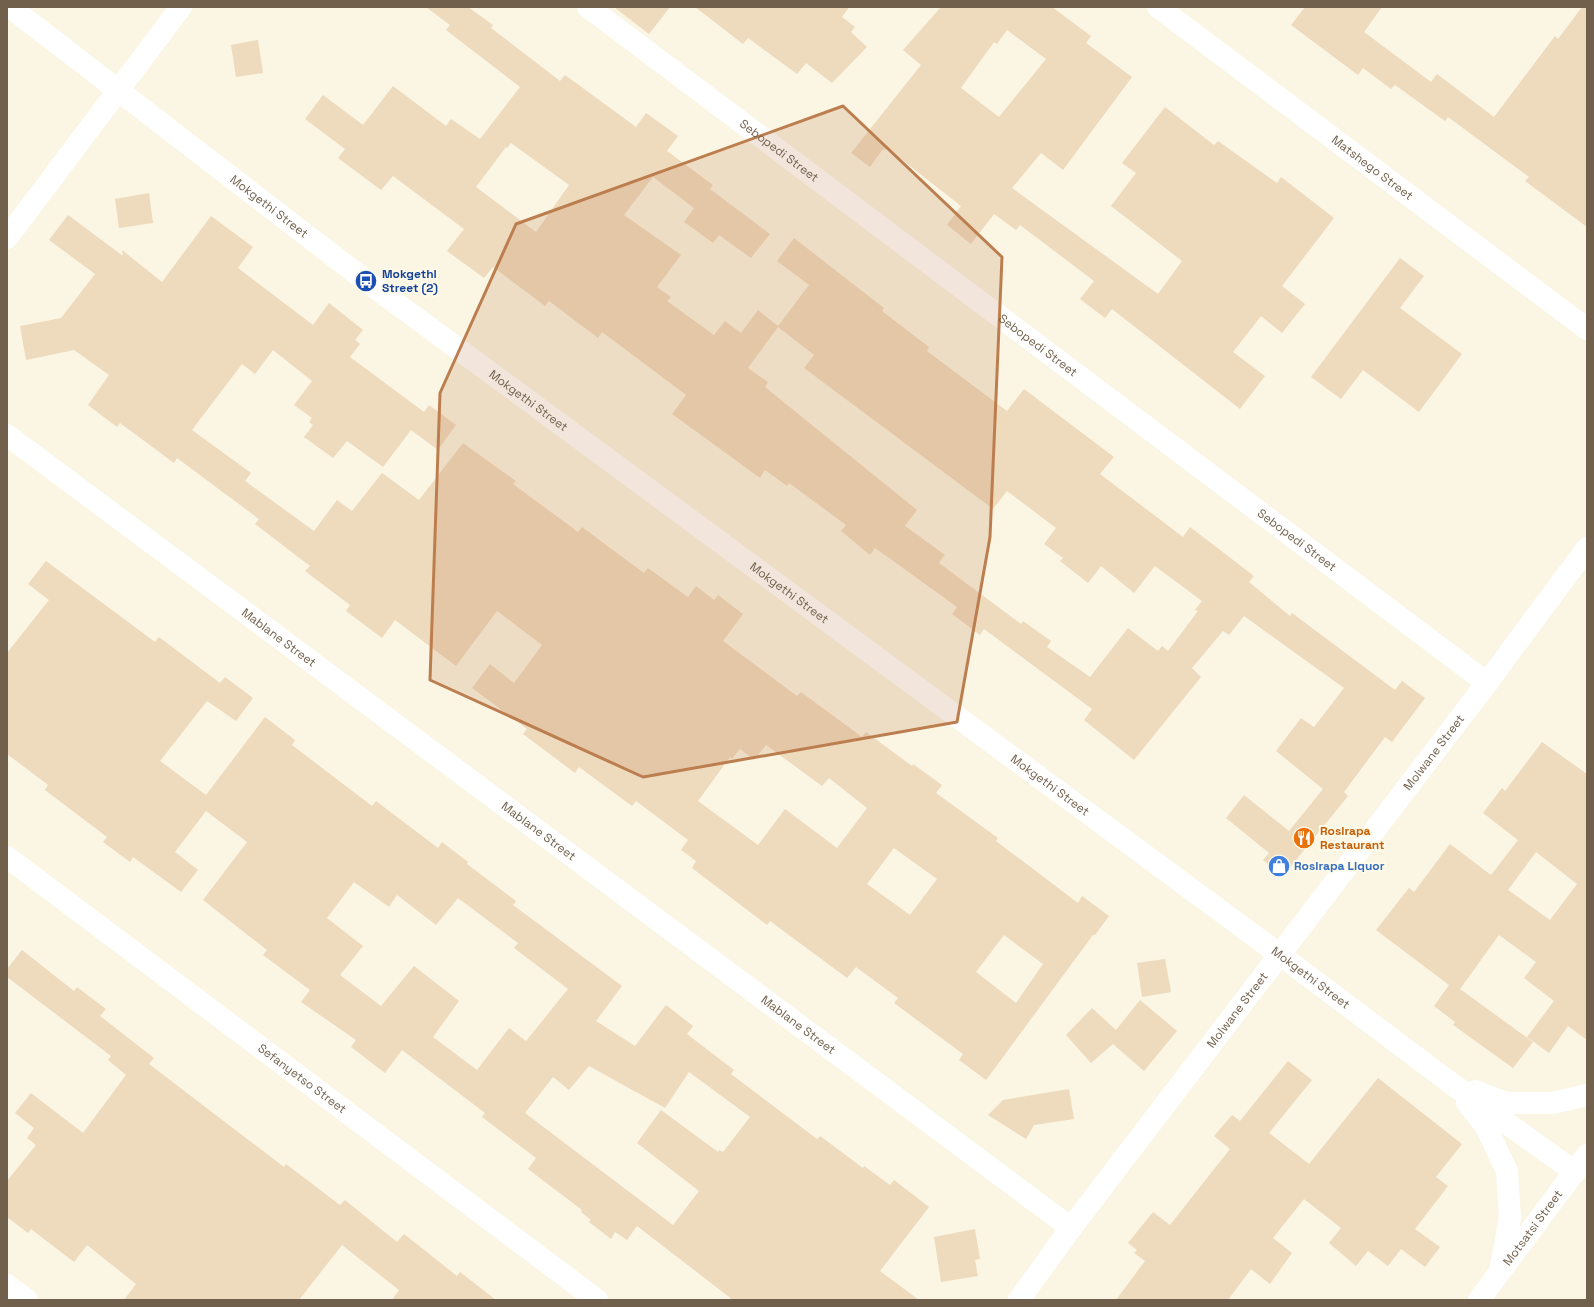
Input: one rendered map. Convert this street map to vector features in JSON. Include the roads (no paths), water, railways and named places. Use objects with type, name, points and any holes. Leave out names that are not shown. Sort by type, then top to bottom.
[{"type":"street","name":"Mokgethi Street","points":[[10,7],[119,89],[366,281],[1279,954],[1448,1081],[1581,1164]]},
{"type":"street","points":[[7,238],[181,7]]},
{"type":"street","name":"Sebopedi Street","points":[[588,7],[1487,683]]},
{"type":"street","name":"Matshego Street","points":[[1158,7],[1587,329]]},
{"type":"street","name":"Mablane Street","points":[[7,435],[1071,1228]]},
{"type":"street","name":"Molwane Street","points":[[1019,1300],[1071,1228],[1487,683],[1587,548]]},
{"type":"street","name":"Sefanyetso Street","points":[[7,857],[597,1300]]},
{"type":"street","points":[[1448,1081],[1506,1103],[1552,1103],[1587,1095]]},
{"type":"street","points":[[1448,1081],[1485,1125],[1507,1171],[1510,1218],[1500,1271]]},
{"type":"street","name":"Motsatsi Street","points":[[1479,1300],[1581,1164]]},
{"type":"street","points":[[7,1285],[27,1300]]},
{"type":"place","name":"Mokgethi Street (2)","points":[[366,281]]},
{"type":"place","name":"Rosirapa Restaurant","points":[[1304,838]]},
{"type":"place","name":"Rosirapa Liquor","points":[[1279,866]]}]
